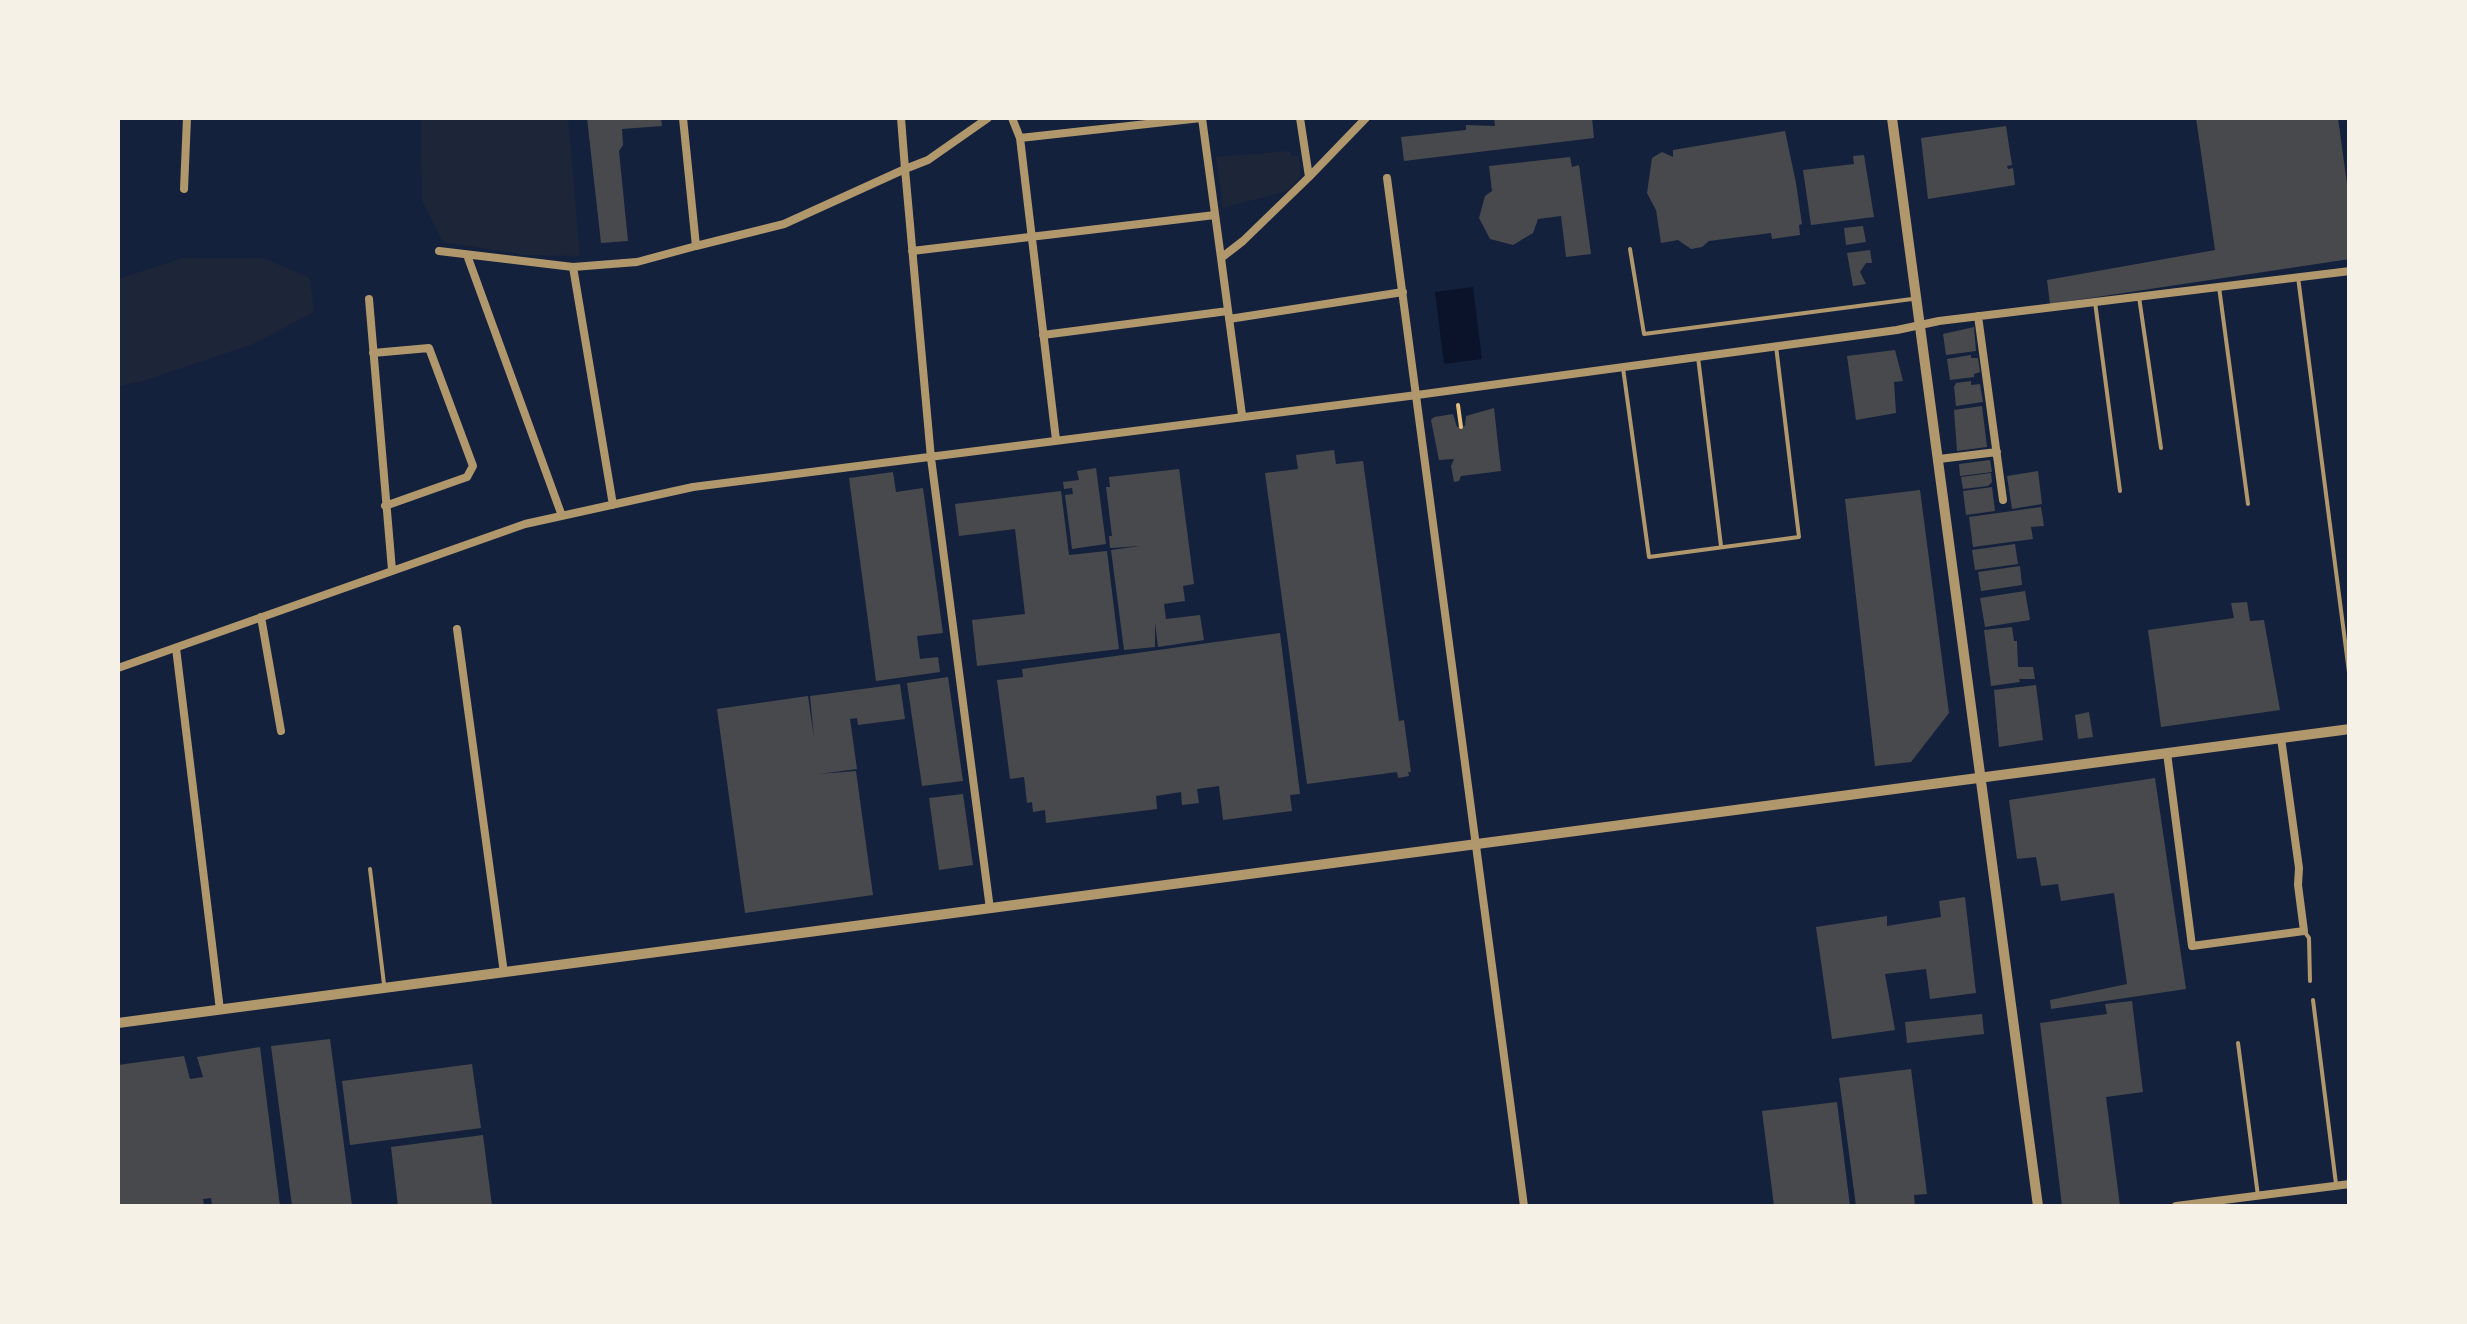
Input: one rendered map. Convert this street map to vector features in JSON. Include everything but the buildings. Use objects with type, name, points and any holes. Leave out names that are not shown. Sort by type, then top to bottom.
[{"type":"street","points":[[184,189],[187,118]]},
{"type":"street","points":[[684,118],[696,246]]},
{"type":"street","points":[[901,118],[931,458],[990,910]]},
{"type":"street","points":[[440,251],[573,267],[636,262],[784,224],[928,160],[988,118]]},
{"type":"street","points":[[1012,118],[1020,138],[1056,440]]},
{"type":"street","points":[[1020,138],[1202,118],[1242,415]]},
{"type":"street","points":[[1300,118],[1308,177]]},
{"type":"street","points":[[1220,258],[1243,241],[1366,118]]},
{"type":"street","points":[[1892,118],[2038,1206]]},
{"type":"street","points":[[1387,178],[1524,1206]]},
{"type":"street","points":[[912,251],[1215,216]]},
{"type":"street","points":[[467,255],[562,516]]},
{"type":"street","points":[[573,267],[613,505]]},
{"type":"street","points":[[118,668],[525,524],[693,488],[1623,368],[1978,316],[2350,271]]},
{"type":"street","points":[[1043,335],[1403,292]]},
{"type":"street","points":[[369,300],[392,570]]},
{"type":"street","points":[[1978,316],[2003,500]]},
{"type":"street","points":[[373,353],[429,348],[472,466],[467,477],[384,506]]},
{"type":"street","points":[[1938,459],[1996,452]]},
{"type":"street","points":[[261,617],[281,730]]},
{"type":"street","points":[[458,629],[504,973]]},
{"type":"street","points":[[176,648],[220,1010]]},
{"type":"street","points":[[118,1024],[2350,729]]},
{"type":"street","points":[[2167,753],[2192,946],[2304,932],[2281,738]]},
{"type":"street","points":[[2176,1206],[2246,1202],[2258,1196],[2350,1184]]},
{"type":"lane","points":[[1630,249],[1644,334],[1916,299]]},
{"type":"lane","points":[[2298,277],[2350,680]]},
{"type":"lane","points":[[2219,287],[2248,504]]},
{"type":"lane","points":[[2139,296],[2160,448]]},
{"type":"lane","points":[[2095,302],[2120,492]]},
{"type":"lane","points":[[1623,368],[1648,557],[1799,537],[1776,346]]},
{"type":"lane","points":[[1698,357],[1721,547]]},
{"type":"lane","points":[[370,869],[384,988]]},
{"type":"lane","points":[[2304,932],[2309,938],[2310,981]]},
{"type":"lane","points":[[2313,1000],[2336,1186]]},
{"type":"lane","points":[[2238,1044],[2258,1196]]},
{"type":"path","points":[[1456,390],[1461,427]]},
{"type":"shaded area","points":[[421,118],[568,118],[580,256],[525,255],[443,242],[422,200]]},
{"type":"shaded area","points":[[1290,151],[1292,156],[1299,156],[1301,170],[1300,177],[1287,191],[1223,208],[1216,157]]},
{"type":"shaded area","points":[[183,258],[263,258],[310,278],[314,312],[253,344],[118,386],[118,279]]},
{"type":"shaded area","points":[[1473,287],[1482,359],[1444,364],[1435,292]]}]
